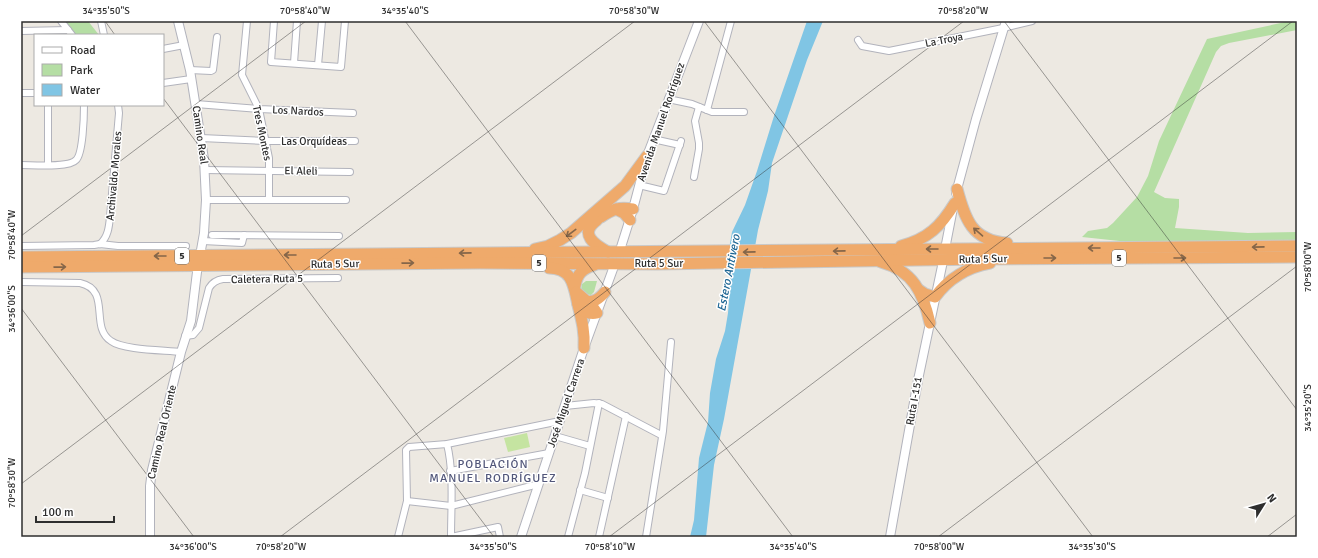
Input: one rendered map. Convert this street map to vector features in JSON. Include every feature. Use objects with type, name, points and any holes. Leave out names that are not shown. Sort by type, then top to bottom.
[{"type":"highway","points":[[608,253],[594,244],[590,238],[589,229],[592,224],[599,219],[613,204],[647,156]]},
{"type":"highway","points":[[957,189],[962,210],[967,220],[978,233],[994,242],[1047,245],[1069,248]]},
{"type":"highway","points":[[878,251],[913,243],[925,237],[939,225],[955,202]]},
{"type":"highway","points":[[613,204],[631,215]]},
{"type":"highway","points":[[504,253],[548,246],[571,233],[613,204]]},
{"type":"highway","points":[[951,220],[960,217],[967,220]]},
{"type":"highway","name":"Ruta 5 Sur","points":[[21,267],[479,262],[657,264],[878,251],[1297,246]]},
{"type":"highway","name":"Ruta 5 Sur","points":[[21,257],[504,253],[652,253],[870,260],[1297,257]]},
{"type":"highway","points":[[870,260],[884,263],[897,269],[919,290],[925,294],[935,297],[950,281],[968,270],[987,263],[1011,259]]},
{"type":"highway","points":[[479,262],[517,267],[560,269],[568,275],[581,302],[584,329],[584,348]]},
{"type":"highway","points":[[575,289],[576,278],[581,271],[587,267],[599,263]]},
{"type":"highway","points":[[919,290],[930,323]]},
{"type":"highway","points":[[581,302],[591,302],[596,300],[604,292]]},
{"type":"highway","points":[[581,302],[592,306],[597,313]]},
{"type":"street","points":[[61,21],[70,32]]},
{"type":"street","points":[[101,21],[104,34]]},
{"type":"street","name":"Camino Real","points":[[178,21],[191,74],[205,170],[206,200],[201,250]]},
{"type":"street","name":"Tres Montes","points":[[247,21],[242,75],[259,109],[269,158],[269,200]]},
{"type":"street","points":[[274,21],[271,62],[342,67],[345,21]]},
{"type":"street","points":[[294,63],[297,21]]},
{"type":"street","points":[[318,65],[322,21]]},
{"type":"street","name":"Avenida Manuel Rodríguez","points":[[621,248],[647,156],[668,98],[699,21]]},
{"type":"street","points":[[707,110],[731,21]]},
{"type":"street","name":"La Troya","points":[[858,40],[862,46],[889,51],[1005,25],[1032,21]]},
{"type":"street","points":[[946,244],[957,189],[976,119],[1005,25]]},
{"type":"street","points":[[21,30],[47,33],[70,32]]},
{"type":"street","points":[[164,83],[191,74],[213,70],[217,37]]},
{"type":"street","points":[[164,49],[184,45]]},
{"type":"street","points":[[21,93],[34,93]]},
{"type":"street","points":[[668,98],[699,106],[716,113],[744,112]]},
{"type":"street","name":"Los Nardos","points":[[196,104],[259,109],[353,113]]},
{"type":"street","points":[[48,106],[48,164]]},
{"type":"street","points":[[21,165],[68,164],[76,161],[81,151],[84,106]]},
{"type":"street","name":"Archivaldo Morales","points":[[100,244],[104,240],[108,231],[110,217],[119,113],[118,106]]},
{"type":"street","points":[[694,177],[700,149],[695,121],[699,106]]},
{"type":"street","name":"Las Orquídeas","points":[[201,138],[265,141],[355,141]]},
{"type":"street","points":[[639,185],[664,191],[681,143],[653,139]]},
{"type":"street","name":"El Aleli","points":[[205,170],[350,172]]},
{"type":"street","points":[[206,200],[346,200]]},
{"type":"street","points":[[212,235],[338,236]]},
{"type":"street","points":[[203,241],[242,243],[244,235]]},
{"type":"street","points":[[21,246],[100,244],[118,246],[186,246]]},
{"type":"street","name":"Ruta I-151","points":[[890,537],[918,380],[942,266]]},
{"type":"street","name":"José Miguel Carrera","points":[[521,537],[584,348],[613,269]]},
{"type":"street","points":[[21,282],[80,283],[87,285],[93,289],[97,295],[102,331],[111,342],[127,347],[181,352],[192,315],[197,272]]},
{"type":"street","name":"Caletera Ruta 5","points":[[185,336],[193,335],[199,328],[209,288],[212,283],[217,280],[338,278]]},
{"type":"street","points":[[646,537],[662,435],[671,342]]},
{"type":"street","name":"Camino Real Oriente","points":[[150,537],[150,486],[152,470],[181,352]]},
{"type":"street","points":[[565,406],[599,403],[662,435]]},
{"type":"street","points":[[568,537],[599,403]]},
{"type":"street","points":[[599,537],[626,416]]},
{"type":"street","points":[[398,537],[408,501],[406,450],[409,446],[447,444],[560,420]]},
{"type":"street","points":[[554,436],[590,446]]},
{"type":"street","points":[[447,444],[450,472],[451,537],[498,527],[500,537]]},
{"type":"street","points":[[450,472],[549,453]]},
{"type":"street","points":[[408,501],[450,506],[538,484]]},
{"type":"street","points":[[580,490],[608,498]]},
{"type":"green space","points":[[64,21],[88,21],[98,34],[74,34]]},
{"type":"green space","points":[[1290,21],[1297,21],[1297,30],[1229,43],[1221,46],[1216,52],[1154,192],[1165,198],[1179,199],[1175,228],[1248,233],[1297,232],[1297,241],[1129,242],[1082,237],[1088,231],[1107,228],[1137,197],[1148,176],[1159,141],[1207,39]]},
{"type":"green space","points":[[586,281],[597,281],[594,292],[591,295],[585,294],[581,290],[582,284]]},
{"type":"green space","points":[[527,433],[530,447],[508,452],[504,438]]},
{"type":"water","points":[[807,21],[823,21],[807,60],[772,163],[768,191],[758,230],[724,419],[714,465],[706,537],[690,537],[694,520],[699,458],[708,422],[710,393],[716,359],[725,331],[728,313],[731,270],[729,257],[732,232],[745,205]]},
{"type":"district","name":"POBLACIÓN MANUEL RODRÍGUEZ","points":[[493,471]]},
{"type":"water label","name":"Estero Antivero","points":[[729,273]]}]
